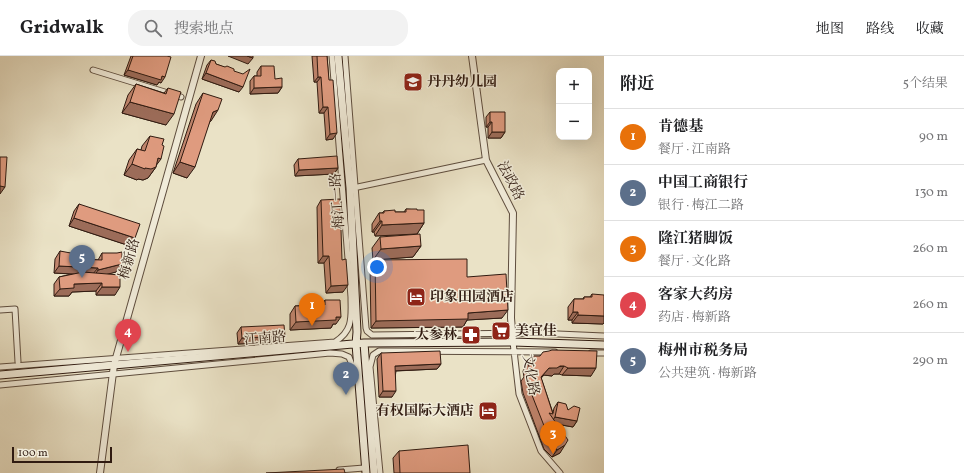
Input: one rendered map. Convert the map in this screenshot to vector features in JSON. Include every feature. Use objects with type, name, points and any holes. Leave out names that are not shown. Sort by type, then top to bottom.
[{"type":"main road","name":"梅江一路","points":[[338,56],[353,188],[357,332],[356,344],[364,471]]},
{"type":"main road","name":"江南路","points":[[0,375],[364,343],[513,342],[604,346]]},
{"type":"main road","points":[[364,343],[374,473]]},
{"type":"street","name":"梅新路","points":[[100,473],[114,365],[201,56]]},
{"type":"street","points":[[0,367],[335,342],[343,337],[351,323],[351,297],[332,56]]},
{"type":"street","points":[[345,56],[353,188],[366,328],[370,334],[512,333],[604,336]]},
{"type":"street","name":"法政路","points":[[472,56],[486,160],[513,213],[511,318],[513,342]]},
{"type":"street","points":[[93,70],[182,97]]},
{"type":"street","points":[[353,188],[486,160]]},
{"type":"street","points":[[0,310],[15,309],[18,362]]},
{"type":"street","name":"文化路","points":[[513,342],[519,394],[541,451],[560,473]]},
{"type":"street","points":[[380,473],[370,367],[374,355],[379,351],[558,352]]},
{"type":"street","points":[[0,385],[330,353],[342,354],[349,357],[355,370],[364,471],[334,470]]},
{"type":"street","points":[[589,353],[604,353]]},
{"type":"building","points":[[133,56],[171,57],[165,77],[162,76],[161,80],[128,70]]},
{"type":"building","points":[[317,56],[327,56],[329,80],[333,80],[337,133],[330,134],[328,107],[323,107],[321,77],[318,77]]},
{"type":"building","points":[[211,60],[215,61],[216,64],[225,67],[227,66],[234,69],[234,71],[243,74],[250,69],[243,87],[206,73]]},
{"type":"building","points":[[261,66],[274,66],[275,79],[282,78],[282,87],[254,88],[254,76],[261,76]]},
{"type":"building","points":[[136,84],[166,94],[168,88],[181,92],[174,114],[130,102]]},
{"type":"building","points":[[203,93],[222,99],[218,110],[213,112],[195,167],[180,162]]},
{"type":"building","points":[[490,112],[505,112],[505,132],[492,132]]},
{"type":"building","points":[[150,136],[164,139],[162,145],[164,146],[161,159],[158,158],[156,167],[145,169],[132,164],[137,149],[145,151]]},
{"type":"building","points":[[337,156],[338,168],[299,170],[298,159]]},
{"type":"building","points":[[0,157],[7,157],[5,187],[0,186]]},
{"type":"building","points":[[340,199],[342,260],[346,259],[348,285],[331,286],[329,256],[323,256],[321,200]]},
{"type":"building","points":[[79,204],[140,224],[135,238],[74,218]]},
{"type":"building","points":[[406,209],[424,210],[424,223],[382,225],[379,213],[395,210],[395,212],[406,212]]},
{"type":"building","points":[[420,234],[421,246],[381,249],[380,237]]},
{"type":"building","points":[[60,251],[76,254],[76,259],[102,260],[102,253],[122,252],[122,264],[98,270],[98,268],[59,266]]},
{"type":"building","name":"印象田园酒店","points":[[467,259],[467,277],[506,274],[508,310],[468,313],[468,319],[376,321],[375,260]]},
{"type":"building","points":[[83,272],[120,275],[120,287],[102,287],[102,283],[74,284],[74,288],[60,289],[59,277]]},
{"type":"building","points":[[592,294],[604,295],[604,316],[578,315],[578,312],[573,312],[574,299],[592,297]]},
{"type":"building","points":[[325,300],[340,300],[341,317],[336,317],[336,320],[296,322],[295,306],[325,305]]},
{"type":"building","points":[[284,325],[285,336],[242,338],[241,327]]},
{"type":"building","points":[[552,350],[597,351],[596,368],[568,368],[560,366],[557,368],[549,368],[541,377],[553,414],[549,413],[568,440],[565,445],[557,450],[550,441],[528,385],[527,373],[530,370],[528,363],[534,356],[540,356],[543,352]]},
{"type":"building","points":[[440,351],[441,364],[395,366],[396,391],[383,391],[381,353]]},
{"type":"building","points":[[558,402],[566,404],[568,410],[574,406],[580,408],[577,421],[555,417]]},
{"type":"building","points":[[468,445],[470,473],[400,473],[399,451]]},
{"type":"building","points":[[344,469],[345,473],[266,473]]},
{"type":"place","name":"丹丹幼儿园","points":[[413,82]]},
{"type":"place","name":"梅州市税务局","points":[[82,278]]},
{"type":"place","name":"印象田园酒店","points":[[416,297]]},
{"type":"place","name":"肯德基","points":[[312,326]]},
{"type":"place","name":"美宜佳","points":[[501,331]]},
{"type":"place","name":"大参林","points":[[471,335]]},
{"type":"place","name":"客家大药房","points":[[128,352]]},
{"type":"place","name":"中国工商银行","points":[[346,395]]},
{"type":"place","name":"有权国际大酒店","points":[[488,411]]},
{"type":"place","name":"隆江猪脚饭","points":[[553,454]]}]
